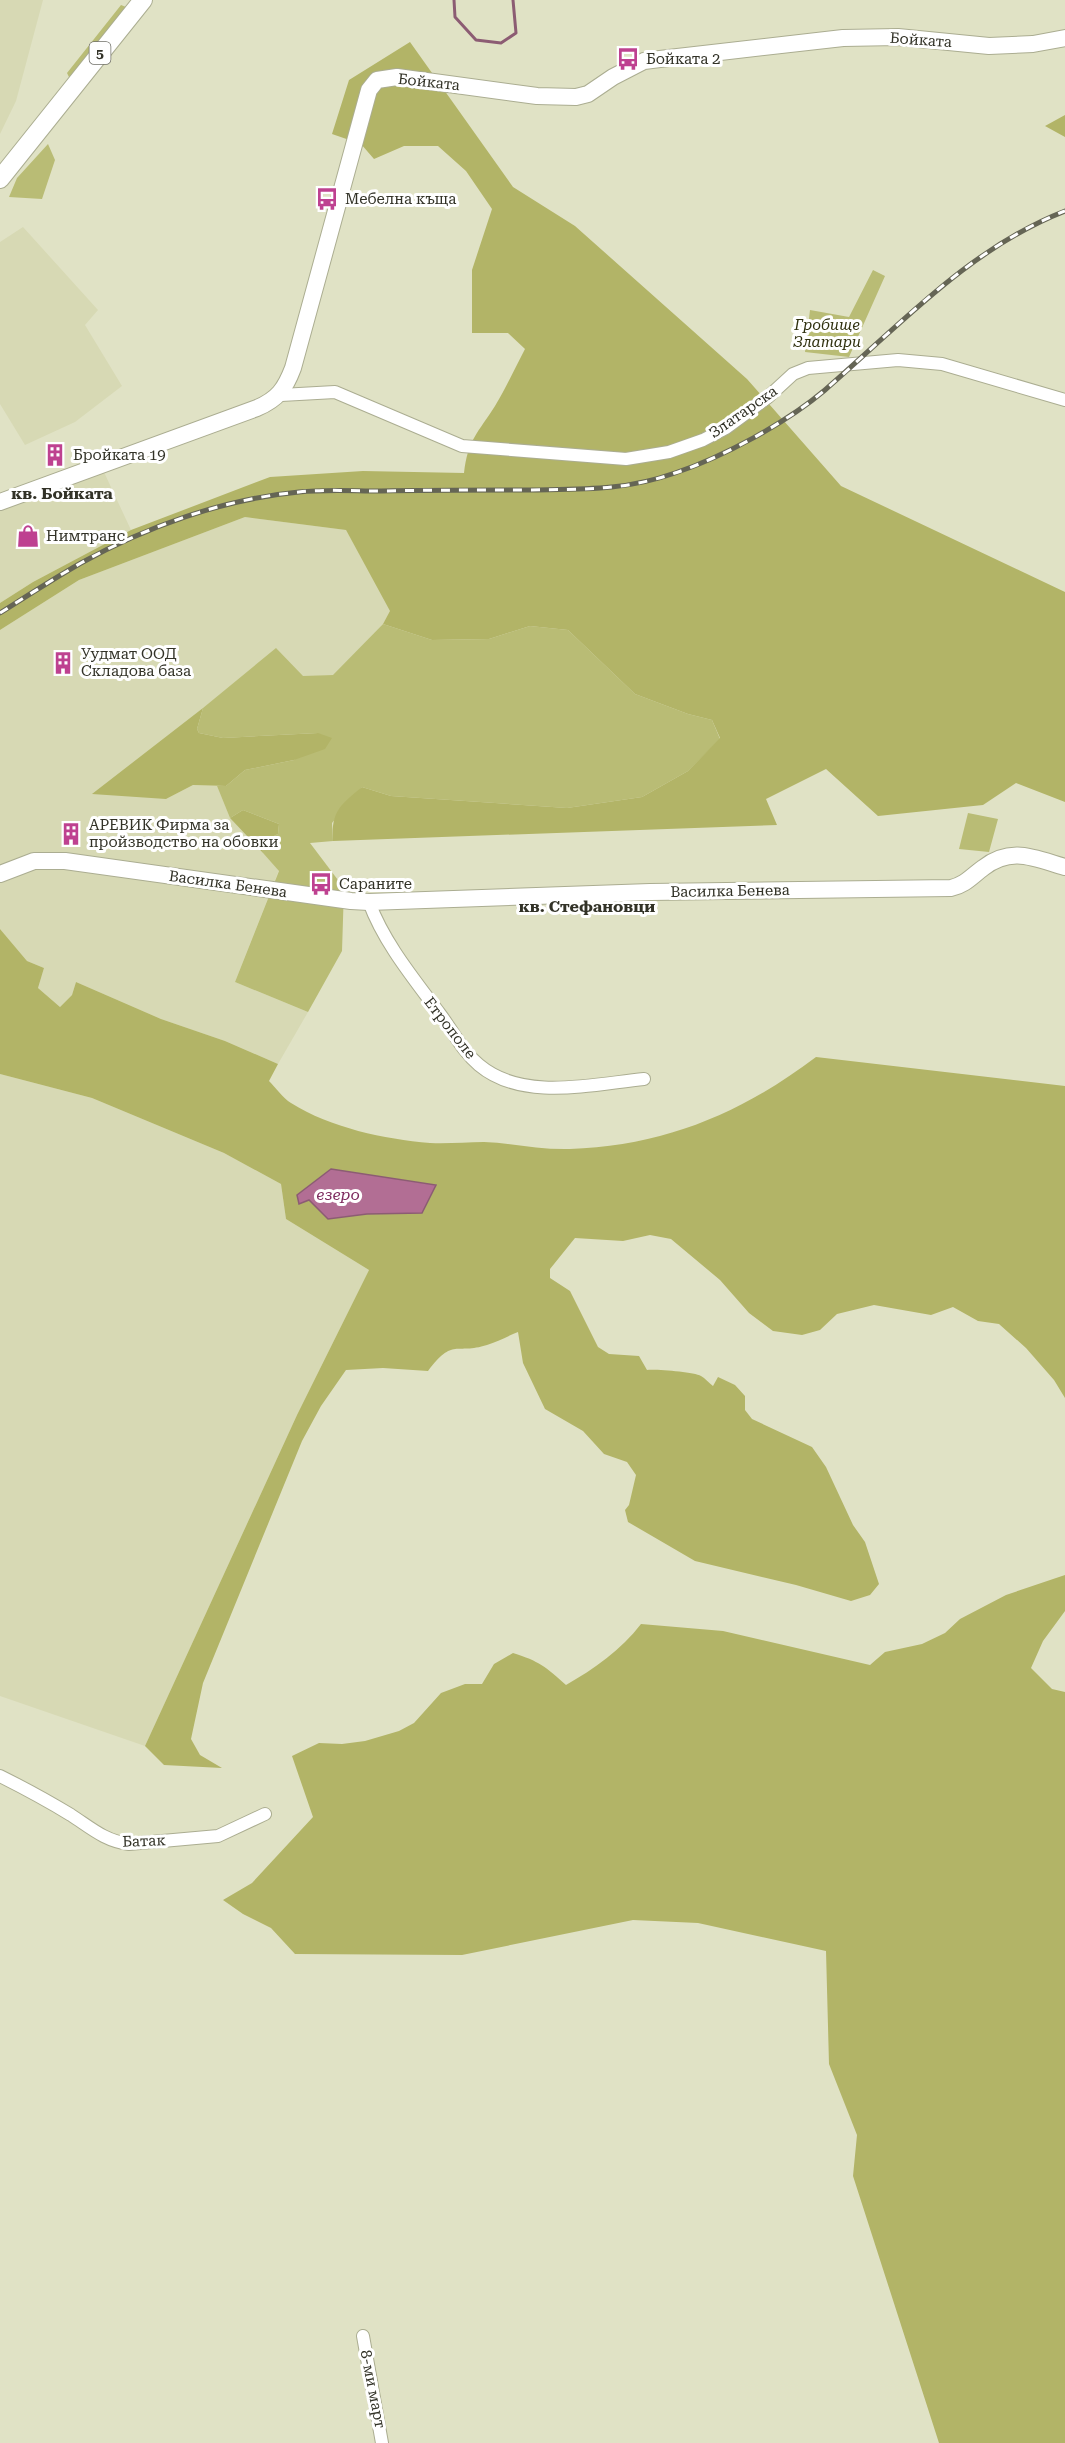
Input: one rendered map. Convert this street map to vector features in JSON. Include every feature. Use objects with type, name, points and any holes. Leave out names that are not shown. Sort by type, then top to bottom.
[{"type":"main road","name":"5","points":[[0,179],[142,0]]},
{"type":"street","name":"Бойката","points":[[280,394],[293,368],[369,90],[377,80],[397,77],[537,96],[576,97],[588,94],[612,77],[644,61],[843,38],[898,37],[1008,46],[1065,38]]},
{"type":"street","name":"Златарска","points":[[280,394],[335,392],[462,446],[626,459],[669,452],[703,440],[726,428],[797,371],[808,368],[898,360],[942,364],[1065,400]]},
{"type":"street","points":[[0,502],[257,408],[273,401],[280,394]]},
{"type":"street","name":"Василка Бенева","points":[[0,874],[34,861],[65,861],[369,902],[650,892],[945,889],[961,886],[999,857],[1011,854],[1065,867]]},
{"type":"street","name":"Етрополе","points":[[369,902],[376,920],[416,985],[440,1013],[467,1053],[488,1071],[513,1082],[561,1088],[645,1079]]},
{"type":"street","name":"Батак","points":[[0,1776],[49,1802],[104,1838],[118,1843],[218,1836],[265,1814]]},
{"type":"street","name":"8-ми март","points":[[363,2336],[382,2443]]},
{"type":"shaded area","points":[[0,0],[43,0],[16,101],[0,134]]},
{"type":"shaded area","points":[[23,227],[98,310],[85,325],[122,386],[75,422],[25,445],[0,404],[0,242]]},
{"type":"shaded area","points":[[103,470],[131,530],[33,582],[0,603],[0,511]]},
{"type":"shaded area","points":[[245,517],[346,530],[391,611],[383,624],[334,675],[303,677],[276,649],[190,719],[166,799],[193,785],[217,786],[230,818],[279,870],[235,982],[308,1012],[278,1064],[225,1041],[161,1019],[76,982],[72,995],[60,1007],[38,988],[44,968],[27,961],[0,929],[0,630],[79,580]]},
{"type":"shaded area","points":[[0,1074],[92,1098],[224,1153],[281,1184],[286,1219],[369,1270],[297,1415],[145,1746],[0,1696]]},
{"type":"green space","points":[[121,5],[126,7],[70,79],[67,73]]},
{"type":"green space","points":[[410,42],[513,187],[575,226],[747,379],[841,486],[1065,592],[1065,802],[1016,783],[983,805],[878,816],[826,769],[766,799],[777,825],[333,841],[335,816],[338,810],[362,787],[391,796],[567,808],[642,797],[688,771],[720,738],[712,720],[688,714],[635,694],[568,630],[530,626],[489,639],[432,640],[383,624],[390,611],[346,530],[245,517],[79,580],[0,630],[0,603],[33,582],[131,530],[270,477],[363,471],[464,473],[471,444],[499,399],[525,349],[508,333],[472,333],[472,270],[492,209],[466,171],[438,146],[404,146],[374,159],[361,144],[332,134],[349,80]]},
{"type":"green space","points":[[1065,115],[1065,137],[1045,126]]},
{"type":"green space","points":[[48,144],[55,160],[42,199],[9,197],[17,178]]},
{"type":"green space","name":"Гробище Златари","points":[[873,270],[885,276],[849,357],[805,352],[810,310],[849,317]]},
{"type":"green space","points":[[383,624],[432,640],[489,639],[530,626],[568,630],[635,694],[688,714],[712,720],[720,739],[688,771],[642,797],[567,808],[391,796],[362,787],[332,823],[333,841],[310,843],[344,888],[342,951],[308,1012],[235,982],[279,871],[263,853],[262,842],[278,834],[279,824],[243,810],[230,818],[217,786],[226,786],[245,770],[294,760],[318,733],[223,738],[199,733],[197,729],[203,708],[276,648],[303,676],[333,675]]},
{"type":"green space","points":[[203,708],[197,729],[199,733],[223,738],[318,733],[332,738],[325,749],[294,760],[245,770],[226,786],[193,785],[166,799],[92,794]]},
{"type":"green space","points":[[243,810],[279,824],[278,834],[262,842],[263,853],[230,818]]},
{"type":"green space","points":[[968,813],[998,819],[989,852],[959,849]]},
{"type":"green space","points":[[0,929],[27,961],[44,968],[38,988],[60,1007],[72,995],[76,982],[161,1019],[225,1041],[278,1064],[269,1081],[291,1103],[340,1126],[394,1139],[430,1143],[484,1142],[559,1149],[638,1141],[700,1123],[730,1110],[760,1095],[816,1057],[1065,1086],[1065,1398],[1054,1380],[1026,1348],[999,1324],[978,1321],[953,1307],[931,1315],[874,1305],[837,1314],[820,1330],[802,1335],[773,1331],[749,1313],[720,1280],[671,1239],[650,1235],[623,1241],[575,1238],[550,1269],[550,1278],[570,1291],[598,1347],[609,1354],[639,1356],[647,1370],[697,1375],[713,1386],[718,1377],[735,1385],[745,1396],[745,1410],[752,1419],[812,1447],[826,1467],[853,1525],[865,1542],[879,1584],[870,1595],[851,1601],[796,1585],[695,1561],[628,1522],[625,1510],[629,1505],[636,1475],[627,1462],[604,1454],[583,1431],[545,1409],[523,1363],[518,1332],[476,1348],[450,1350],[428,1371],[383,1368],[346,1370],[321,1406],[302,1441],[203,1683],[191,1739],[200,1755],[222,1768],[164,1765],[145,1746],[297,1415],[369,1270],[286,1219],[281,1184],[224,1153],[92,1098],[0,1074]],"holes":[[[331,1169],[436,1185],[367,1214],[328,1219],[309,1200],[297,1195]]]},
{"type":"green space","points":[[1065,1575],[1065,1611],[1043,1641],[1031,1668],[1052,1689],[1065,1692],[1065,2443],[939,2443],[853,2176],[857,2135],[829,2064],[826,1951],[698,1923],[633,1920],[462,1955],[295,1954],[271,1928],[243,1914],[223,1900],[252,1883],[313,1817],[292,1756],[319,1743],[342,1744],[365,1741],[399,1731],[414,1723],[441,1693],[465,1684],[482,1684],[494,1664],[513,1653],[542,1665],[566,1685],[606,1658],[641,1624],[723,1631],[870,1665],[885,1652],[922,1644],[945,1633],[960,1619],[1006,1595]]},
{"type":"water","name":"езеро","points":[[331,1169],[436,1185],[422,1213],[367,1214],[328,1219],[309,1200],[299,1204],[297,1195]]},
{"type":"waterway","points":[[454,0],[455,17],[476,40],[501,43],[516,33],[513,0]]},
{"type":"railway","points":[[0,613],[50,581],[106,550],[186,517],[242,501],[319,491],[603,488],[656,479],[694,466],[753,438],[792,415],[825,390],[967,267],[998,245],[1065,211]]},
{"type":"place","name":"Бойката 2","points":[[628,59]]},
{"type":"place","name":"Мебелна къща","points":[[327,199]]},
{"type":"place","name":"Бройката 19","points":[[55,455]]},
{"type":"place","name":"Нимтранс","points":[[28,536]]},
{"type":"place","name":"Уудмат ООД Складова база","points":[[63,663]]},
{"type":"place","name":"АРЕВИК Фирма за пройзводство на обовки","points":[[71,834]]},
{"type":"place","name":"Сараните","points":[[321,884]]},
{"type":"district","name":"кв. Бойката","points":[[62,493]]},
{"type":"district","name":"кв. Стефановци","points":[[587,906]]}]
